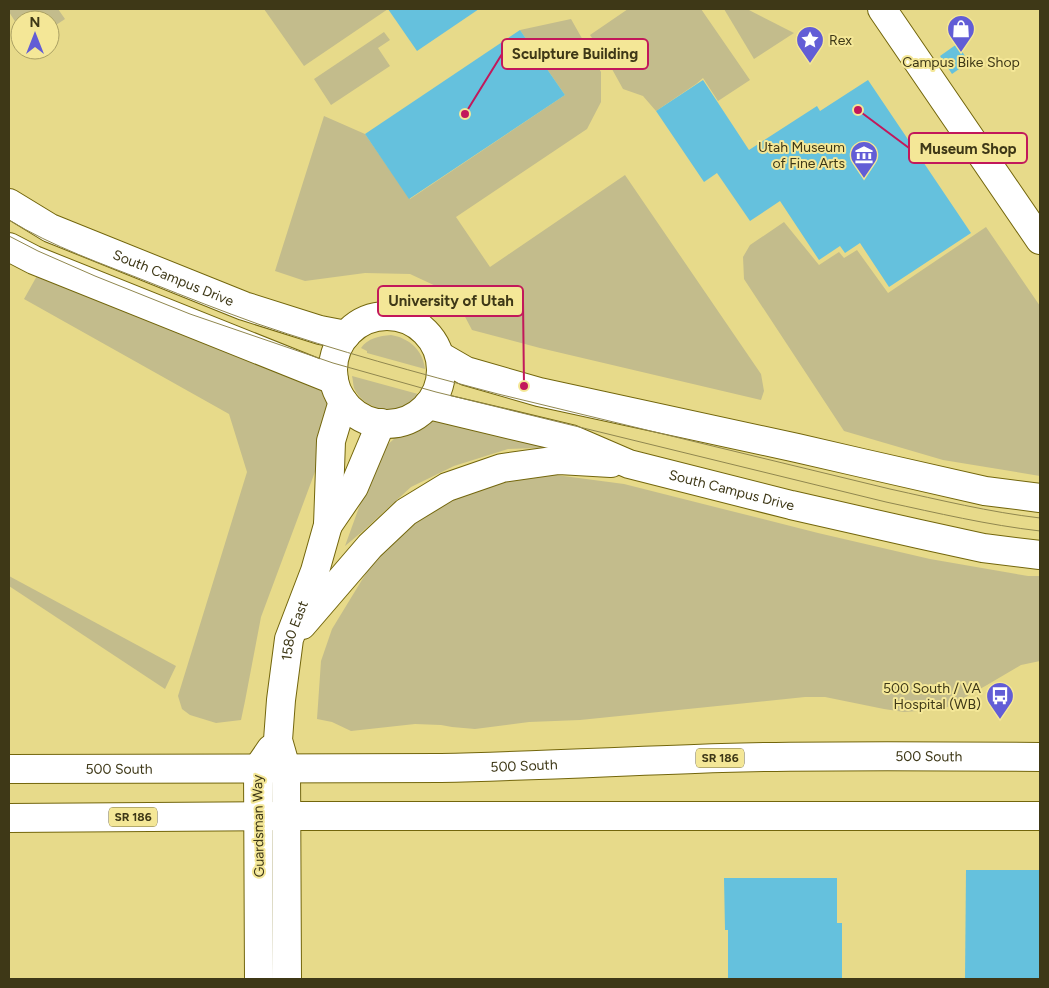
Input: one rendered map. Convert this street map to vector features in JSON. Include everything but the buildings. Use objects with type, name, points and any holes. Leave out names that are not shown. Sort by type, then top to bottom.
[{"type":"street","points":[[882,9],[1040,240]]},
{"type":"street","name":"South Campus Drive","points":[[9,203],[50,228],[244,306],[320,330],[346,335]]},
{"type":"street","points":[[9,247],[34,260],[338,390]]},
{"type":"street","points":[[380,316],[399,317],[417,325],[431,338],[440,356],[440,379],[436,392],[428,405],[414,416],[398,422],[381,423],[366,420],[353,412],[338,390],[333,362],[337,350],[346,335],[361,322],[380,316]]},
{"type":"street","points":[[440,356],[466,371],[539,392],[985,491],[1040,498]]},
{"type":"street","name":"1580 East","points":[[278,740],[289,639],[315,572],[328,525],[331,441],[338,390]]},
{"type":"street","name":"South Campus Drive","points":[[428,405],[572,439],[629,464],[791,505],[983,548],[1040,556]]},
{"type":"street","name":"1580 East","points":[[328,525],[354,488],[381,423]]},
{"type":"street","points":[[289,639],[377,539],[406,512],[447,488],[502,468],[558,460],[629,464]]},
{"type":"street","name":"Guardsman Way","points":[[278,740],[286,768],[287,979]]},
{"type":"street","name":"Guardsman Way","points":[[259,979],[258,768],[278,740]]},
{"type":"street","name":"500 South","points":[[9,769],[510,767],[629,761],[803,756],[1040,757]]},
{"type":"street","name":"SR 186","points":[[9,818],[258,816],[1040,816]]},
{"type":"shaded area","points":[[9,9],[59,10],[10,10],[10,14]]},
{"type":"shaded area","points":[[264,9],[388,9],[304,66]]},
{"type":"shaded area","points":[[628,9],[701,9],[750,80],[718,101],[703,78],[656,111],[643,96],[623,89],[590,35]]},
{"type":"shaded area","points":[[724,9],[747,9],[794,33],[754,59]]},
{"type":"shaded area","points":[[60,12],[65,19],[60,22]]},
{"type":"shaded area","points":[[571,19],[601,72],[601,102],[587,129],[456,217],[490,267],[625,175],[761,374],[764,391],[761,400],[472,330],[453,294],[410,274],[365,273],[305,281],[275,271],[324,116],[365,134],[410,199],[565,95],[520,30]]},
{"type":"shaded area","points":[[384,32],[390,40],[378,48],[390,66],[331,105],[314,79]]},
{"type":"shaded area","points":[[784,222],[819,265],[839,252],[844,258],[857,250],[888,293],[986,227],[1040,306],[1040,476],[943,460],[844,431],[744,279],[743,257],[750,245]]},
{"type":"shaded area","points":[[38,274],[320,387],[329,399],[335,418],[261,617],[241,720],[216,723],[190,715],[182,709],[178,696],[247,472],[229,414],[24,299]]},
{"type":"shaded area","points":[[391,335],[404,339],[414,346],[424,362],[425,369],[367,353],[367,351],[361,348],[374,338]]},
{"type":"shaded area","points":[[352,376],[418,394],[408,404],[399,408],[384,409],[376,407],[358,395],[354,388]]},
{"type":"shaded area","points":[[441,419],[566,447],[508,449],[454,466],[411,487],[345,546],[379,452],[394,439],[417,427]]},
{"type":"shaded area","points":[[556,475],[624,484],[930,559],[1028,576],[1040,576],[1040,661],[1021,665],[944,709],[904,712],[825,697],[805,697],[580,720],[529,722],[475,729],[415,724],[351,731],[332,722],[317,719],[321,661],[332,629],[368,570],[398,535],[430,510],[473,491],[506,482]]},
{"type":"shaded area","points":[[9,576],[176,666],[165,689],[9,586]]},
{"type":"tram line","points":[[9,220],[43,239],[204,304],[288,334],[378,361],[498,394],[890,489],[983,509],[1040,518]]},
{"type":"tram line","points":[[9,236],[95,276],[190,314],[333,363],[436,392],[886,502],[982,522],[1040,531]]},
{"type":"place","name":"Campus Bike Shop","points":[[961,53]]},
{"type":"place","name":"Rex","points":[[810,64]]},
{"type":"place","name":"Museum Shop","points":[[858,110]]},
{"type":"place","name":"Sculpture Building","points":[[465,114]]},
{"type":"place","name":"Utah Museum of Fine Arts","points":[[864,179]]},
{"type":"place","name":"University of Utah","points":[[524,386]]},
{"type":"place","name":"500 South / VA Hospital (WB)","points":[[1000,720]]}]
